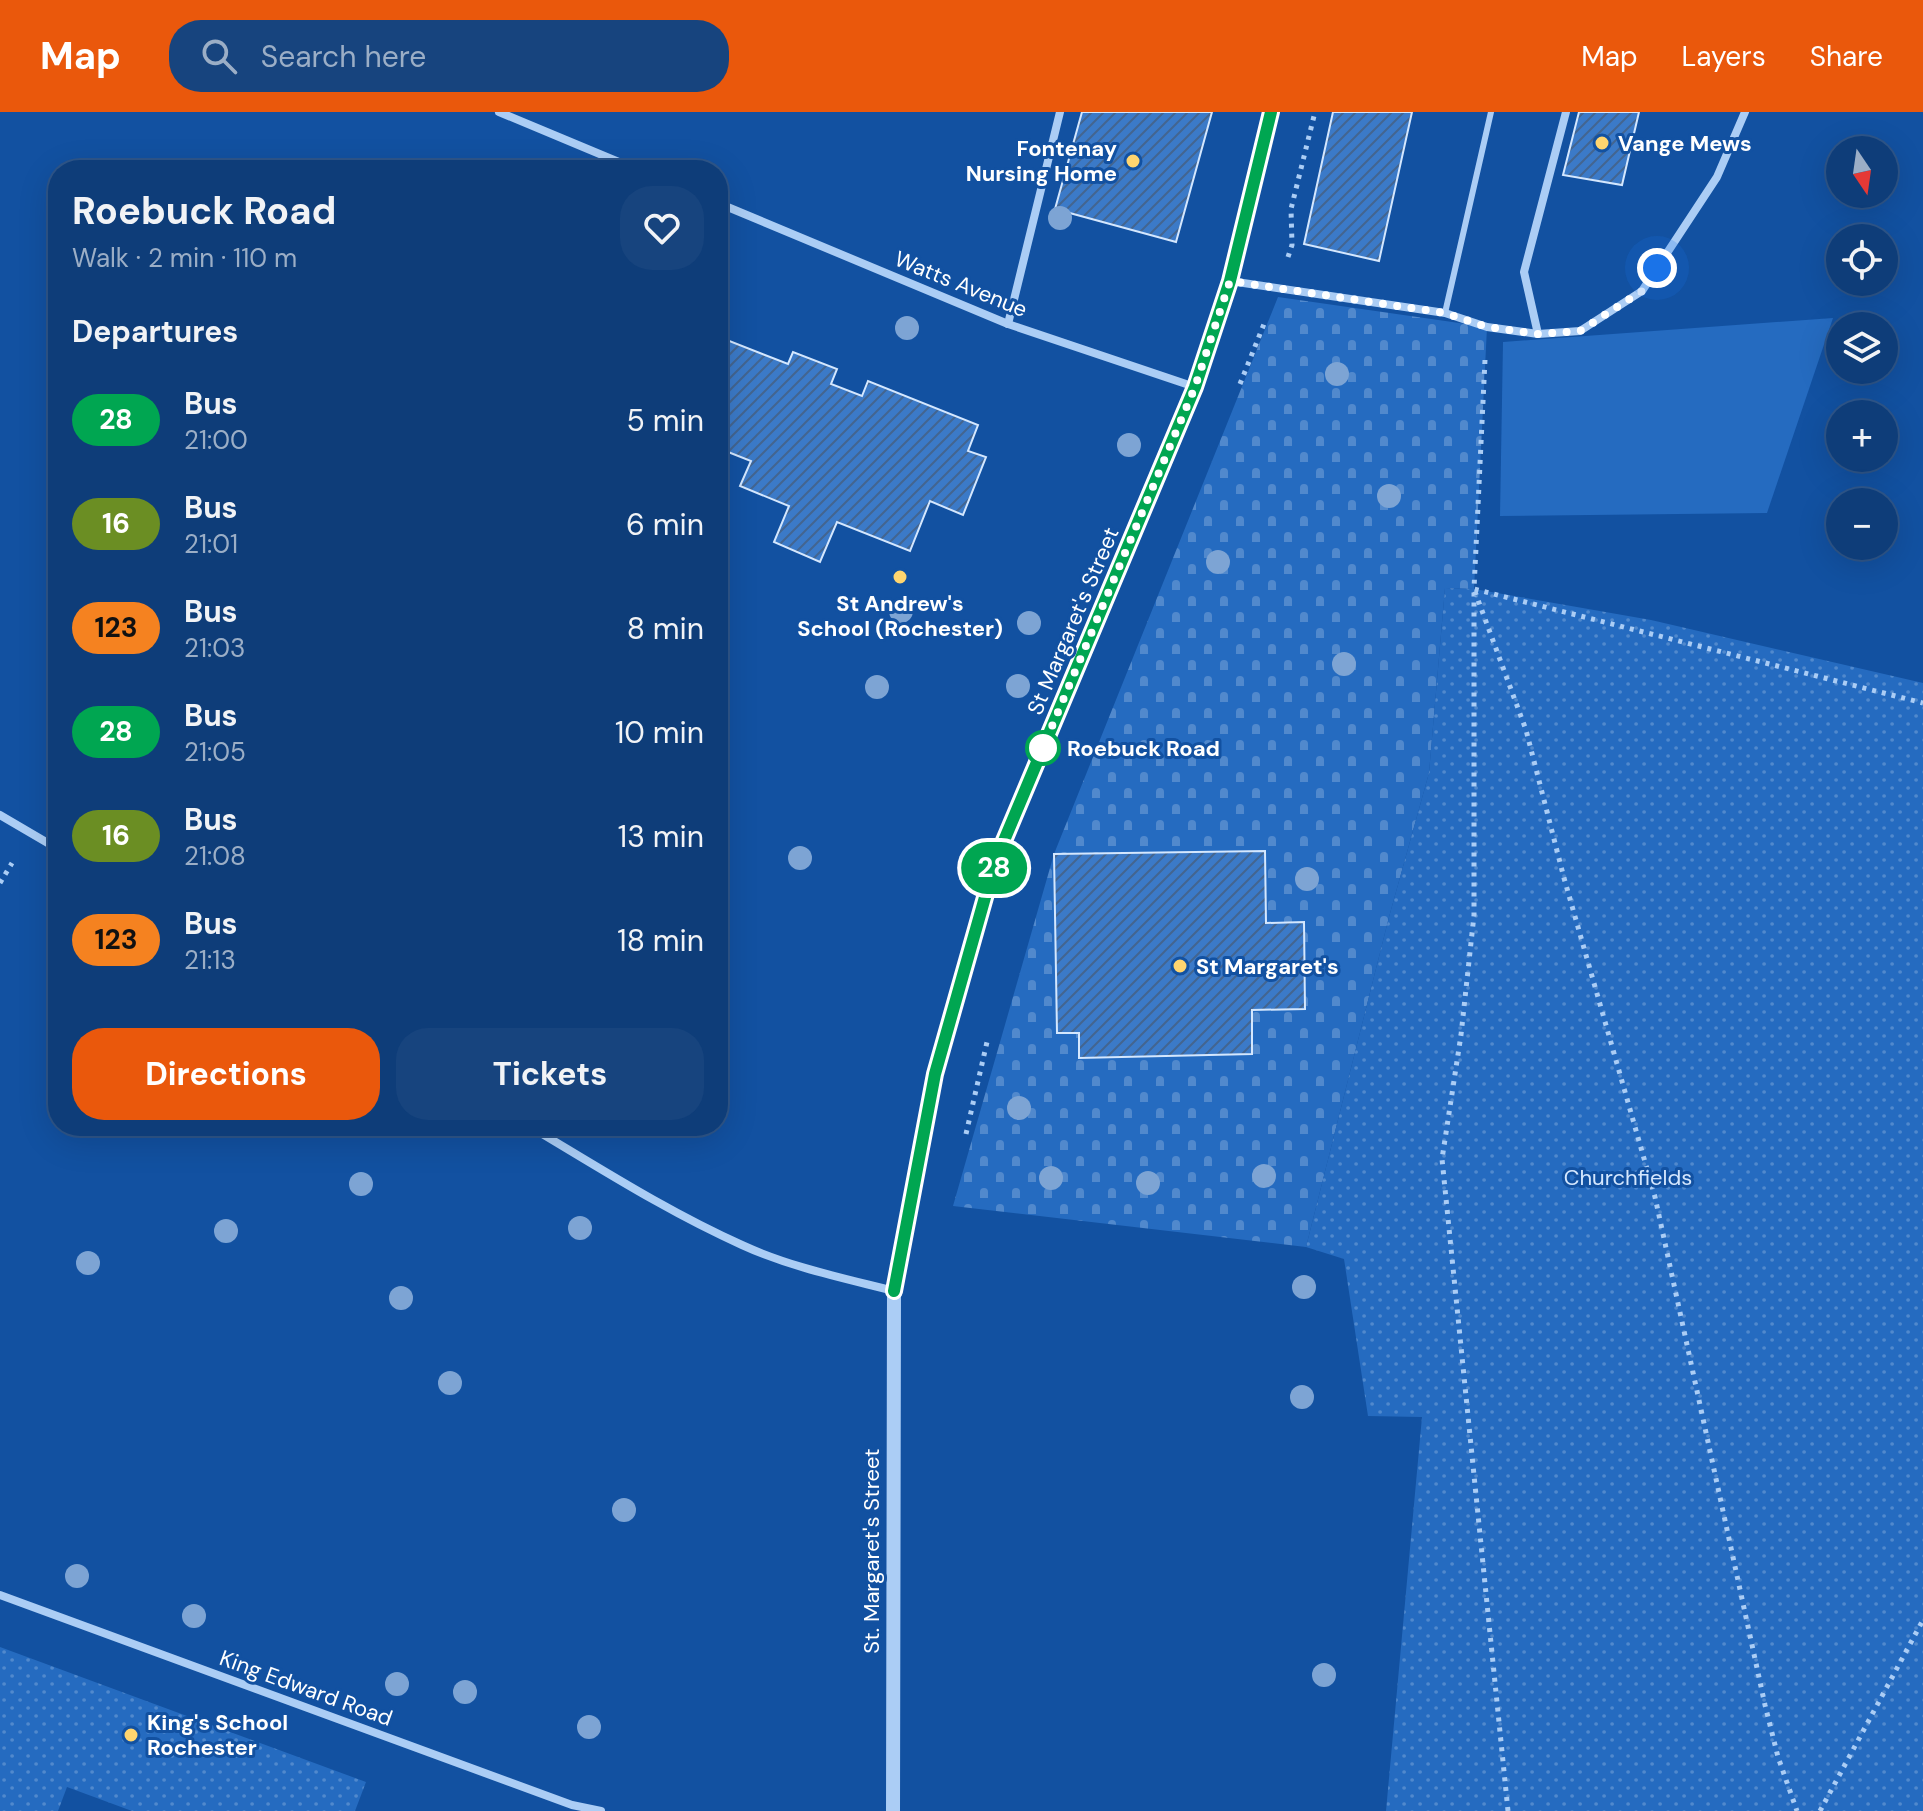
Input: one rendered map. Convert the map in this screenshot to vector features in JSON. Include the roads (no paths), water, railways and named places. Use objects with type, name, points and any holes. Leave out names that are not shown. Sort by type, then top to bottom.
[{"type":"street","points":[[499,112],[614,160]]},
{"type":"street","points":[[1008,324],[1060,112]]},
{"type":"street","name":"St Margaret's Street","points":[[894,1291],[935,1074],[995,862],[1195,387],[1230,281],[1271,112]]},
{"type":"street","points":[[1538,334],[1524,272],[1566,112]]},
{"type":"street","points":[[1230,281],[1445,313],[1487,327],[1538,334],[1580,331],[1642,291],[1717,177],[1745,112]]},
{"type":"street","name":"Watts Avenue","points":[[728,207],[1008,324],[1195,387]]},
{"type":"street","points":[[0,815],[48,843]]},
{"type":"street","points":[[546,1136],[654,1200],[742,1245],[812,1269],[894,1291]]},
{"type":"street","name":"St. Margaret's Street","points":[[893,1811],[894,1291]]},
{"type":"street","name":"King Edward Road","points":[[0,1595],[572,1805],[601,1811]]},
{"type":"lane","points":[[1445,313],[1491,112]]},
{"type":"place","name":"Vange Mews","points":[[1602,143]]},
{"type":"place","name":"Fontenay Nursing Home","points":[[1133,161]]},
{"type":"place","name":"St Andrew's School (Rochester)","points":[[900,577]]},
{"type":"place","name":"Roebuck Road","points":[[1043,748]]},
{"type":"place","name":"St Margaret's","points":[[1180,966]]},
{"type":"place","name":"King's School Rochester","points":[[131,1735]]},
{"type":"park label","name":"Churchfields","points":[[1628,1177]]}]
